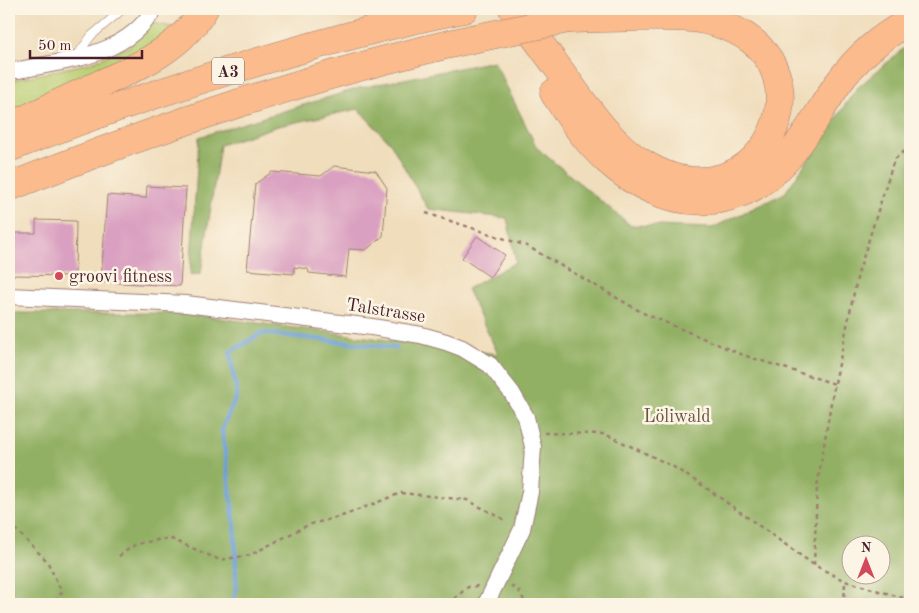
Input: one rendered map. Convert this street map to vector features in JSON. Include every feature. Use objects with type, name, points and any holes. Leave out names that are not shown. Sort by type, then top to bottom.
[{"type":"highway","points":[[9,127],[151,59],[185,35],[204,9]]},
{"type":"highway","points":[[494,9],[575,123],[607,161],[628,177],[653,191],[680,199],[698,201],[716,200],[736,195],[758,184],[772,173],[792,152],[838,84],[856,63],[884,37],[910,21]]},
{"type":"highway","points":[[513,9],[604,130],[622,148],[646,165],[676,178],[706,181],[728,176],[740,170],[751,162],[765,147],[778,116],[779,86],[767,56],[757,44],[742,33],[717,23],[683,17],[570,19]]},
{"type":"highway","name":"A3","points":[[9,187],[136,138],[267,93],[370,63],[472,38],[570,19],[636,9]]},
{"type":"highway","name":"A3","points":[[9,148],[116,108],[239,68],[330,41],[458,10]]},
{"type":"street","points":[[12,72],[75,59],[110,49],[145,22],[154,9]]},
{"type":"street","name":"Talstrasse","points":[[9,296],[186,304],[421,335],[462,348],[490,365],[512,393],[526,417],[533,447],[530,492],[522,529],[486,604]]},
{"type":"lane","points":[[75,59],[78,52],[91,36],[123,9]]},
{"type":"path","points":[[814,565],[816,488],[858,274],[894,160],[910,146]]},
{"type":"path","points":[[426,214],[527,246],[643,314],[743,355],[835,384]]},
{"type":"path","points":[[530,433],[605,434],[672,466],[705,487],[814,565],[842,579]]},
{"type":"path","points":[[119,556],[136,544],[169,538],[220,560],[250,555],[308,525],[344,515],[401,493],[467,500],[522,529]]},
{"type":"path","points":[[9,523],[47,561],[62,592],[53,604]]},
{"type":"path","points":[[448,604],[468,588],[503,580],[519,592],[526,604]]},
{"type":"path","points":[[844,604],[845,586]]},
{"type":"path","points":[[862,586],[910,600]]},
{"type":"green space","points":[[153,23],[177,28],[143,52],[9,114],[9,81],[90,63],[130,46]]},
{"type":"green space","name":"Löliwald","points":[[910,43],[910,604],[9,604],[9,313],[179,313],[498,354],[467,289],[516,262],[507,218],[428,209],[391,144],[358,109],[278,126],[220,145],[201,274],[190,275],[199,137],[359,88],[494,61],[537,148],[630,225],[712,228],[785,193],[856,89]]},
{"type":"building","points":[[9,9],[11,9],[12,20],[9,20]]},
{"type":"building","points":[[334,166],[376,171],[387,188],[383,236],[366,250],[349,249],[346,277],[309,273],[308,269],[294,267],[294,274],[247,270],[255,184],[272,172],[321,176]]},
{"type":"building","points":[[147,186],[186,188],[180,286],[101,282],[107,195],[146,198]]},
{"type":"building","points":[[36,220],[76,221],[75,276],[9,275],[9,233],[36,233]]},
{"type":"building","points":[[477,236],[505,255],[490,277],[462,258]]},
{"type":"waterway","points":[[234,604],[236,585],[235,528],[222,429],[237,395],[230,352],[262,333],[396,348]]},
{"type":"place","name":"groovi fitness","points":[[59,276]]}]
